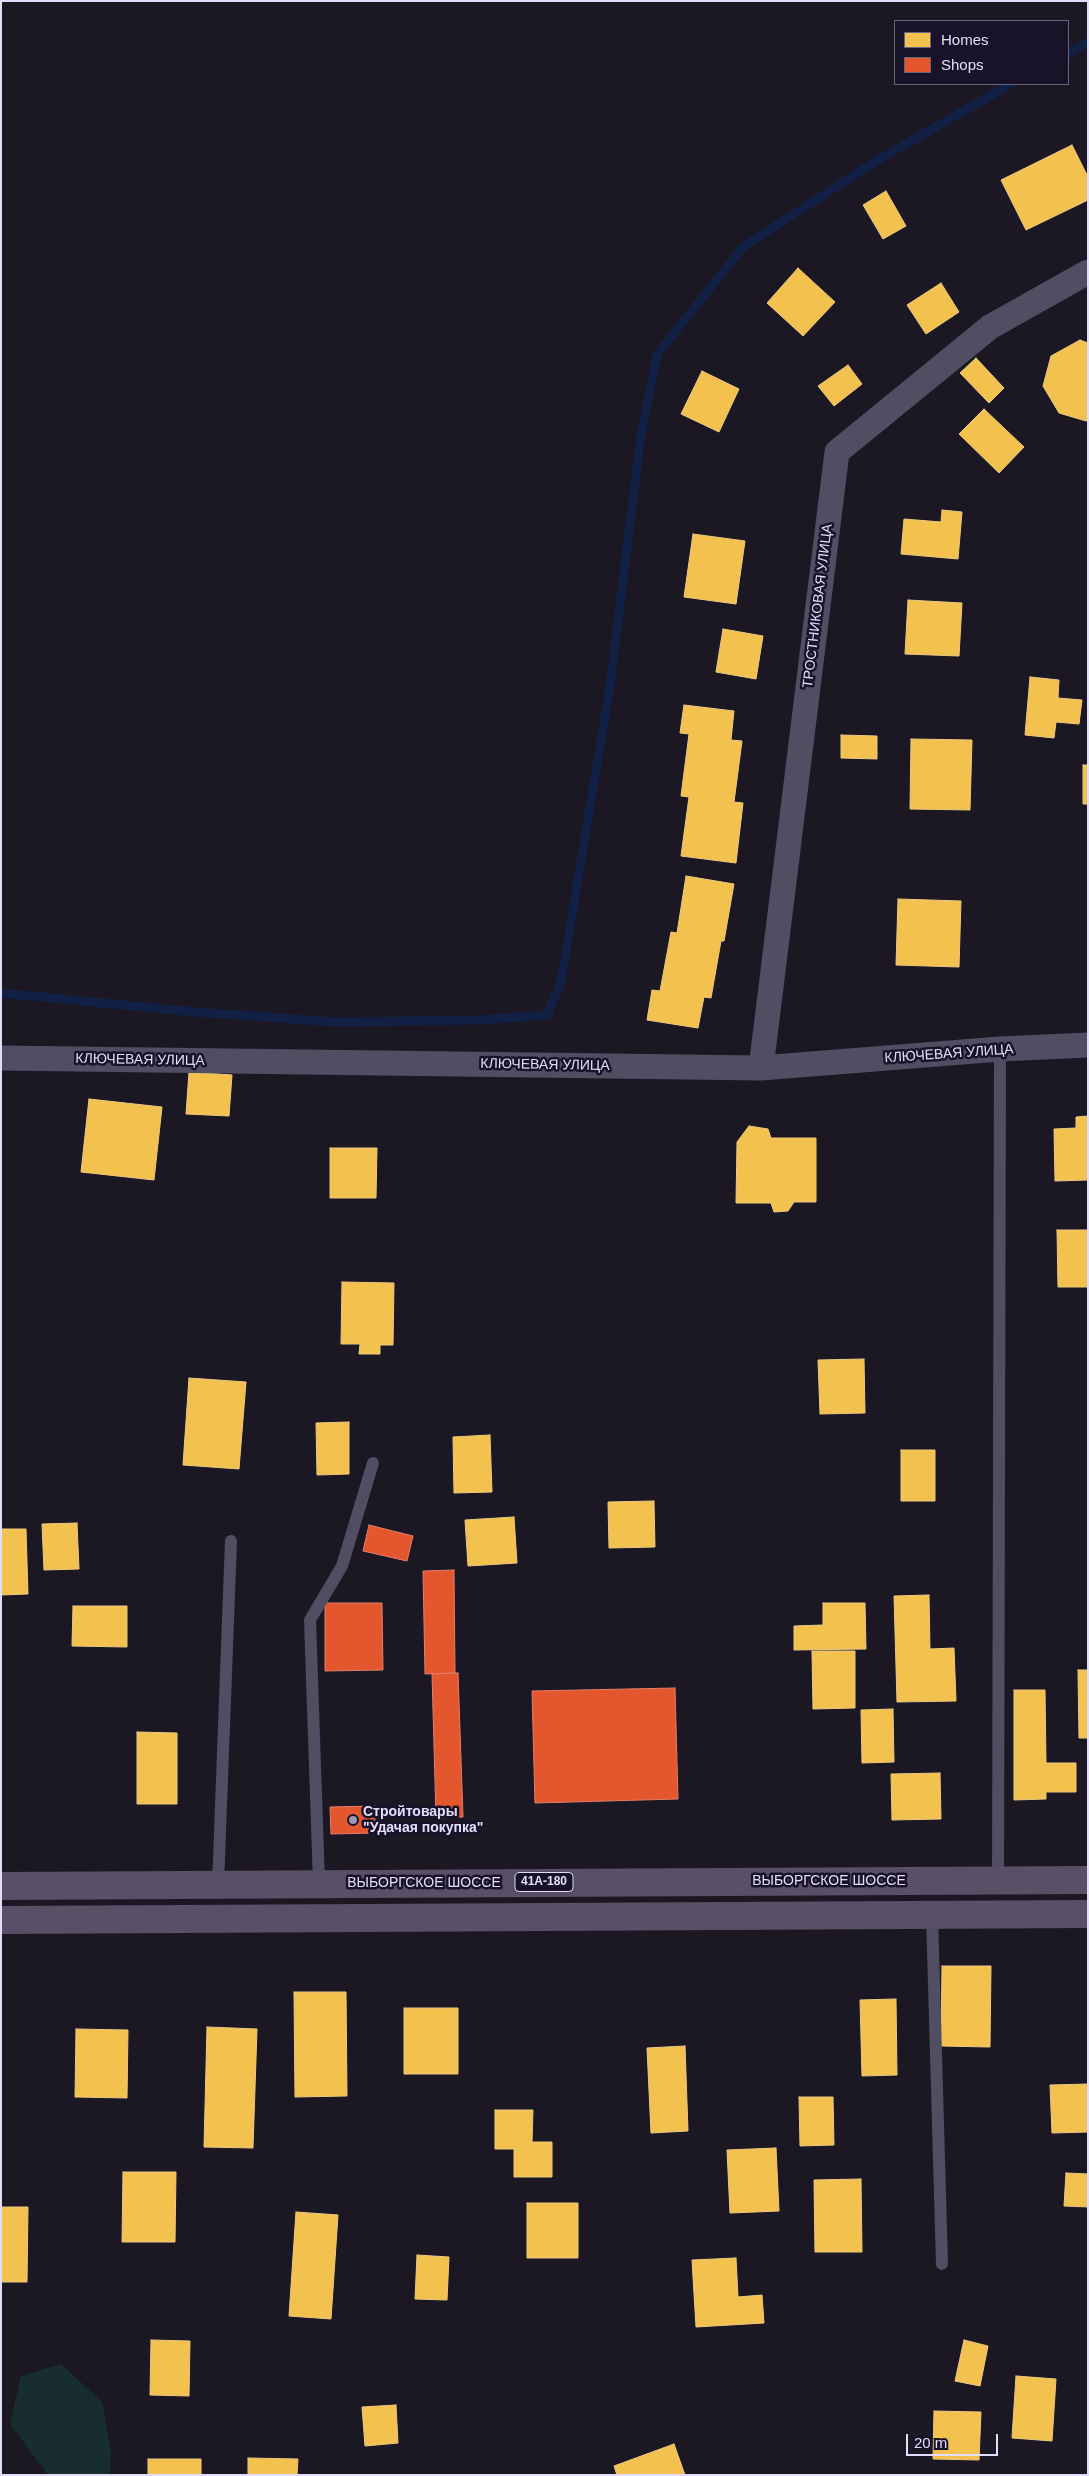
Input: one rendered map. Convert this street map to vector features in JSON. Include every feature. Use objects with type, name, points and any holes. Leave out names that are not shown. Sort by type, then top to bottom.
[{"type":"main road","name":"ВЫБОРГСКОЕ ШОССЕ","points":[[1,1886],[1088,1880]]},
{"type":"main road","points":[[1,1920],[1088,1914]]},
{"type":"street","name":"ТРОСТНИКОВАЯ УЛИЦА","points":[[761,1068],[837,452],[990,327],[1088,272]]},
{"type":"street","name":"КЛЮЧЕВАЯ УЛИЦА","points":[[1,1058],[761,1068],[1000,1049],[1088,1045]]},
{"type":"lane","points":[[998,1880],[1000,1049]]},
{"type":"lane","points":[[320,1883],[310,1620],[342,1566],[373,1462]]},
{"type":"lane","points":[[218,1885],[231,1541]]},
{"type":"lane","points":[[932,1914],[942,2264]]},
{"type":"green space","points":[[61,2364],[102,2402],[111,2451],[110,2475],[48,2475],[10,2424],[21,2376]]},
{"type":"building: Homes","points":[[1072,145],[1088,177],[1088,200],[1026,230],[1001,180]]},
{"type":"building: Homes","points":[[886,191],[906,226],[883,239],[863,205]]},
{"type":"building: Homes","points":[[798,268],[835,302],[803,336],[767,303]]},
{"type":"building: Homes","points":[[941,283],[959,312],[926,334],[907,305]]},
{"type":"building: Homes","points":[[1080,340],[1088,343],[1088,420],[1086,421],[1059,413],[1043,386],[1051,356]]},
{"type":"building: Homes","points":[[976,358],[1004,388],[989,403],[960,373]]},
{"type":"building: Homes","points":[[848,365],[862,384],[834,406],[818,386]]},
{"type":"building: Homes","points":[[702,371],[739,389],[719,432],[681,414]]},
{"type":"building: Homes","points":[[984,409],[1024,447],[999,473],[959,434]]},
{"type":"building: Homes","points":[[942,510],[962,512],[958,559],[901,554],[904,519],[941,522]]},
{"type":"building: Homes","points":[[693,534],[745,541],[736,604],[684,597]]},
{"type":"building: Homes","points":[[908,600],[962,603],[959,656],[905,654]]},
{"type":"building: Homes","points":[[723,629],[763,636],[756,679],[716,672]]},
{"type":"building: Homes","points":[[1030,677],[1059,680],[1058,698],[1082,700],[1079,724],[1056,722],[1054,738],[1025,735]]},
{"type":"building: Homes","points":[[684,705],[734,711],[731,740],[742,741],[734,802],[743,803],[736,863],[681,856],[689,797],[681,796],[689,734],[680,733]]},
{"type":"building: Homes","points":[[841,735],[877,736],[877,759],[841,758]]},
{"type":"building: Homes","points":[[911,739],[972,740],[970,810],[910,809]]},
{"type":"building: Homes","points":[[1083,765],[1088,765],[1088,804],[1083,804]]},
{"type":"building: Homes","points":[[686,876],[734,884],[711,998],[704,997],[698,1028],[647,1020],[652,990],[660,991],[671,932],[677,933]]},
{"type":"building: Homes","points":[[898,899],[961,901],[959,967],[896,965]]},
{"type":"building: Homes","points":[[189,1072],[232,1075],[229,1116],[186,1114]]},
{"type":"building: Homes","points":[[89,1099],[162,1107],[154,1180],[81,1172]]},
{"type":"building: Homes","points":[[1088,1116],[1088,1180],[1055,1181],[1054,1129],[1076,1128],[1076,1117]]},
{"type":"building: Homes","points":[[749,1126],[768,1129],[771,1138],[816,1138],[816,1202],[794,1202],[788,1211],[774,1212],[771,1203],[736,1203],[737,1142]]},
{"type":"building: Homes","points":[[330,1148],[377,1148],[376,1198],[330,1198]]},
{"type":"building: Homes","points":[[1057,1230],[1088,1230],[1088,1287],[1058,1287]]},
{"type":"building: Homes","points":[[342,1282],[394,1283],[393,1345],[380,1345],[380,1354],[359,1354],[360,1344],[341,1344]]},
{"type":"building: Homes","points":[[864,1359],[865,1413],[820,1414],[818,1360]]},
{"type":"building: Homes","points":[[189,1378],[246,1382],[239,1469],[183,1465]]},
{"type":"building: Homes","points":[[349,1422],[349,1474],[317,1475],[316,1423]]},
{"type":"building: Homes","points":[[490,1435],[492,1492],[454,1493],[453,1437]]},
{"type":"building: Homes","points":[[901,1450],[935,1450],[935,1501],[901,1501]]},
{"type":"building: Homes","points":[[654,1501],[655,1547],[609,1548],[608,1502]]},
{"type":"building: Homes","points":[[514,1517],[517,1563],[468,1566],[465,1520]]},
{"type":"building: Homes","points":[[77,1523],[79,1569],[44,1570],[42,1524]]},
{"type":"building: Homes","points":[[1,1529],[26,1529],[28,1594],[1,1595]]},
{"type":"building: Homes","points":[[929,1595],[930,1649],[954,1648],[956,1701],[897,1702],[894,1596]]},
{"type":"building: Homes","points":[[823,1603],[865,1603],[866,1649],[794,1650],[794,1626],[823,1625]]},
{"type":"building: Homes","points":[[73,1606],[127,1606],[127,1647],[72,1646]]},
{"type":"building: Homes","points":[[812,1651],[855,1651],[855,1708],[813,1709]]},
{"type":"building: Homes","points":[[1078,1670],[1088,1670],[1088,1738],[1079,1738]]},
{"type":"building: Homes","points":[[1014,1690],[1045,1690],[1046,1763],[1076,1763],[1076,1792],[1046,1792],[1046,1799],[1014,1800]]},
{"type":"building: Homes","points":[[893,1709],[894,1762],[862,1763],[861,1710]]},
{"type":"building: Homes","points":[[137,1732],[177,1733],[177,1804],[137,1804]]},
{"type":"building: Homes","points":[[940,1773],[941,1819],[892,1820],[891,1774]]},
{"type":"building: Homes","points":[[942,1966],[991,1966],[990,2047],[941,2046]]},
{"type":"building: Homes","points":[[294,1992],[346,1992],[347,2096],[295,2097]]},
{"type":"building: Homes","points":[[896,1999],[897,2075],[862,2076],[860,2000]]},
{"type":"building: Homes","points":[[404,2008],[458,2008],[458,2074],[404,2074]]},
{"type":"building: Homes","points":[[207,2027],[257,2029],[253,2148],[204,2147]]},
{"type":"building: Homes","points":[[76,2029],[128,2030],[127,2098],[75,2097]]},
{"type":"building: Homes","points":[[685,2046],[688,2131],[651,2133],[647,2048]]},
{"type":"building: Homes","points":[[1088,2084],[1088,2132],[1052,2133],[1050,2085]]},
{"type":"building: Homes","points":[[799,2097],[833,2097],[834,2145],[800,2146]]},
{"type":"building: Homes","points":[[495,2110],[533,2110],[532,2142],[552,2142],[552,2177],[514,2177],[514,2149],[495,2149]]},
{"type":"building: Homes","points":[[776,2148],[779,2211],[730,2213],[727,2150]]},
{"type":"building: Homes","points":[[123,2172],[176,2172],[175,2242],[122,2242]]},
{"type":"building: Homes","points":[[1066,2173],[1088,2174],[1088,2207],[1064,2206]]},
{"type":"building: Homes","points":[[861,2179],[862,2252],[815,2252],[814,2180]]},
{"type":"building: Homes","points":[[527,2203],[578,2203],[578,2258],[527,2258]]},
{"type":"building: Homes","points":[[1,2207],[28,2207],[27,2282],[1,2282]]},
{"type":"building: Homes","points":[[296,2212],[338,2215],[331,2319],[289,2316]]},
{"type":"building: Homes","points":[[417,2255],[449,2257],[447,2300],[415,2299]]},
{"type":"building: Homes","points":[[736,2258],[738,2297],[762,2295],[764,2323],[696,2327],[692,2260]]},
{"type":"building: Homes","points":[[151,2340],[190,2341],[189,2396],[150,2395]]},
{"type":"building: Homes","points":[[964,2340],[988,2346],[980,2386],[955,2381]]},
{"type":"building: Homes","points":[[1016,2376],[1056,2379],[1052,2441],[1012,2438]]},
{"type":"building: Homes","points":[[396,2405],[398,2443],[365,2446],[362,2407]]},
{"type":"building: Homes","points":[[934,2411],[981,2412],[979,2460],[933,2459]]},
{"type":"building: Homes","points":[[674,2444],[685,2475],[617,2475],[614,2466]]},
{"type":"building: Homes","points":[[248,2458],[298,2459],[297,2475],[248,2475]]},
{"type":"building: Homes","points":[[148,2459],[201,2459],[201,2475],[148,2475]]},
{"type":"building: Shops","points":[[369,1525],[413,1536],[407,1561],[363,1551]]},
{"type":"building: Shops","points":[[454,1570],[455,1673],[425,1674],[423,1571]]},
{"type":"building: Shops","points":[[325,1603],[382,1603],[383,1670],[325,1671]]},
{"type":"building: Shops","points":[[458,1673],[463,1817],[436,1818],[432,1674]]},
{"type":"building: Shops","points":[[675,1688],[678,1799],[535,1803],[532,1691]]},
{"type":"building: Shops","name":"Cтройтовары \"Удачая покупка\"","points":[[375,1806],[375,1833],[331,1834],[330,1807]]},
{"type":"waterway","points":[[1069,52],[1088,42]]},
{"type":"waterway","points":[[1,993],[195,1012],[335,1022],[479,1020],[547,1015],[561,982],[610,686],[640,442],[657,354],[743,247],[876,161],[1009,85]]},
{"type":"place","name":"Cтройтовары \"Удачая покупка\"","points":[[353,1820]]}]
